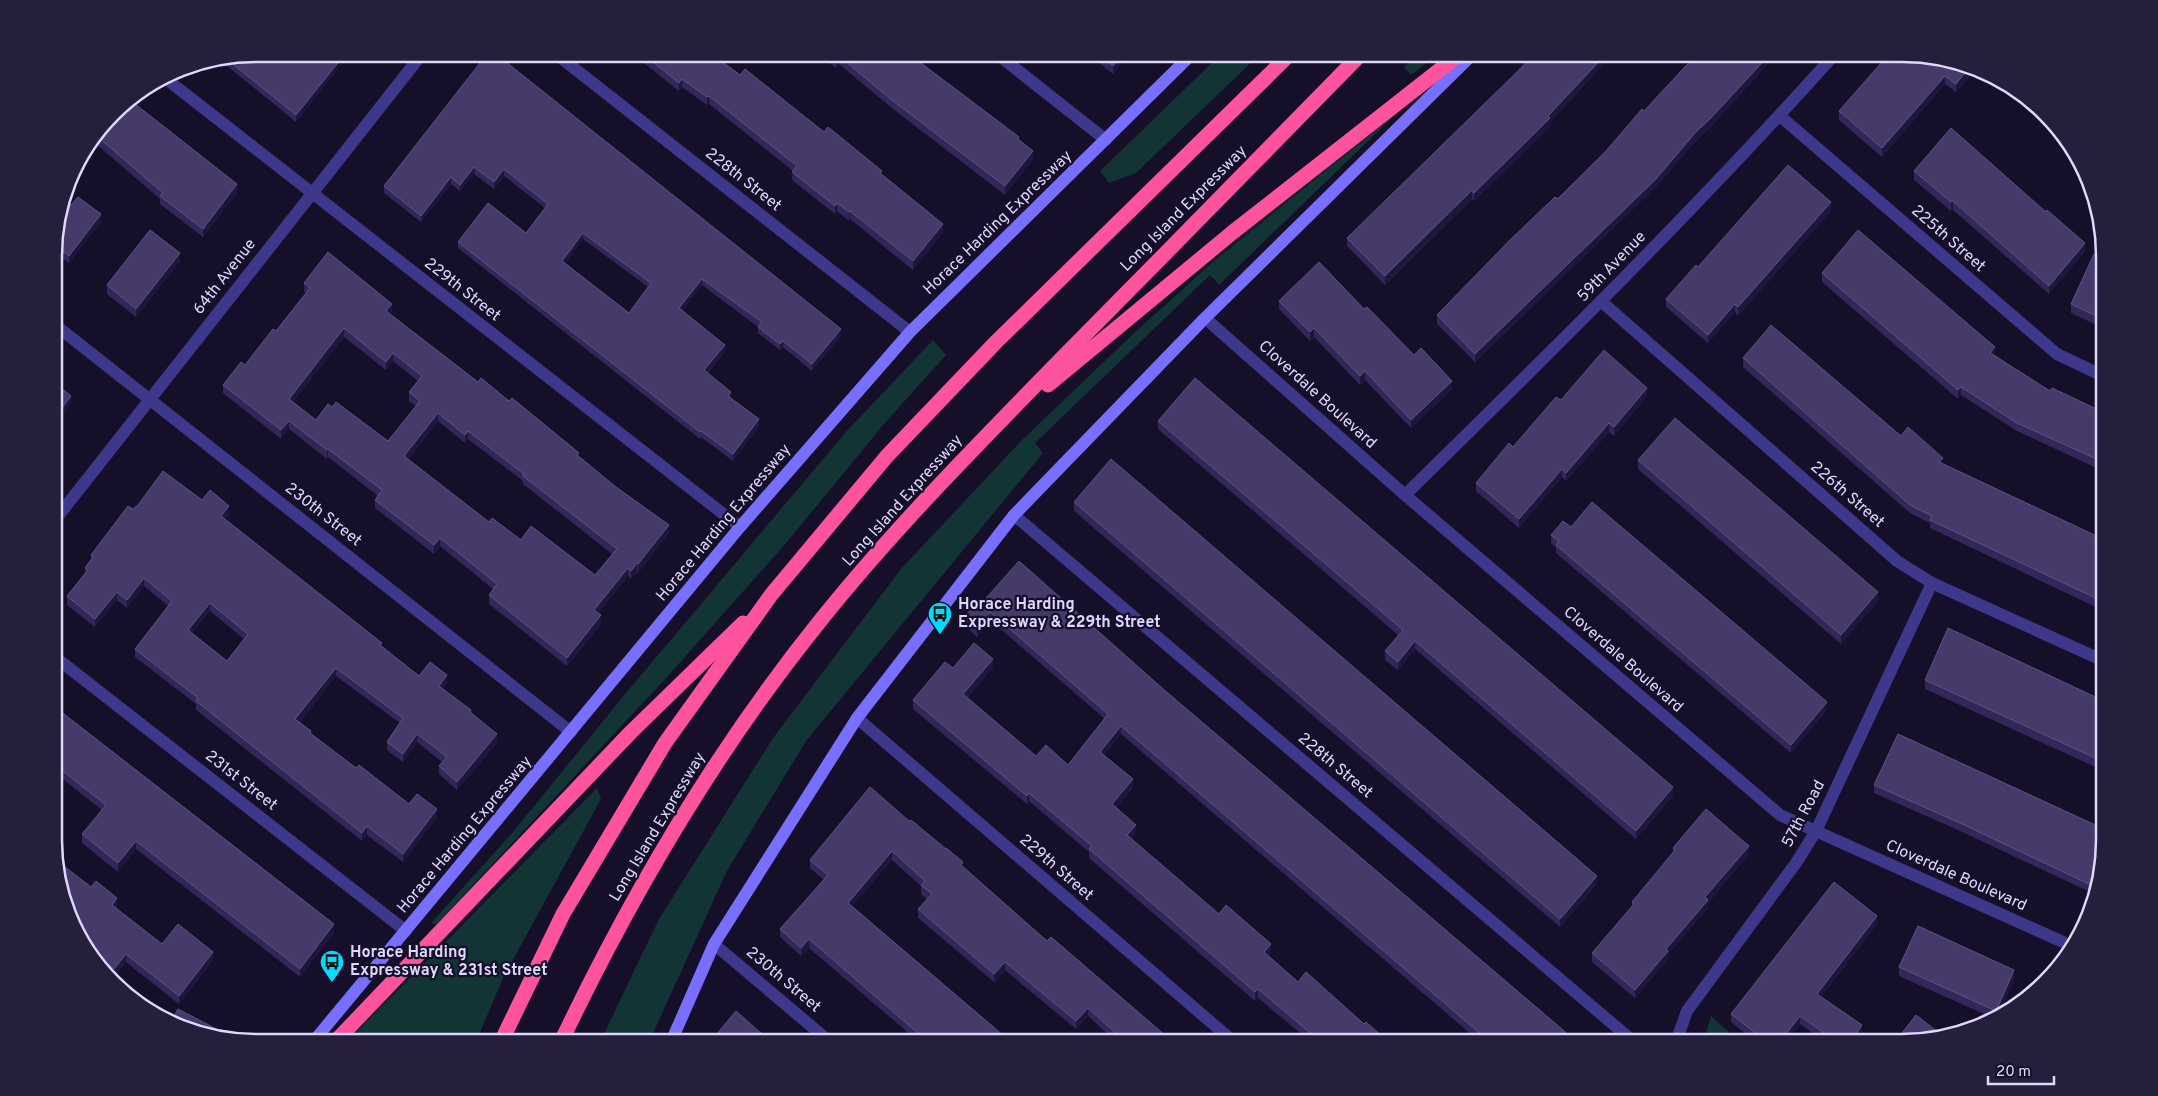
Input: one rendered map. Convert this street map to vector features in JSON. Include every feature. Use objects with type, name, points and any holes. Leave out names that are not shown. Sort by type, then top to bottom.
[{"type":"highway","points":[[504,1034],[563,914],[665,743],[771,595],[887,456],[996,342],[1282,62]]},
{"type":"highway","name":"Long Island Expressway","points":[[565,1034],[635,897],[690,803],[750,713],[819,622],[884,545],[985,437],[1354,62]]},
{"type":"highway","points":[[985,437],[1233,232],[1450,62]]},
{"type":"highway","points":[[343,1034],[631,732],[771,595]]},
{"type":"main road","name":"Horace Harding Expressway","points":[[320,1034],[740,527],[910,332],[1184,62]]},
{"type":"main road","points":[[675,1034],[714,944],[857,718],[1014,515],[1206,318],[1465,62]]},
{"type":"street","name":"64th Avenue","points":[[62,511],[416,62]]},
{"type":"street","name":"228th Street","points":[[566,62],[910,332]]},
{"type":"street","points":[[1007,62],[1106,140]]},
{"type":"street","name":"59th Avenue","points":[[1404,495],[1602,302],[1780,116],[1828,62]]},
{"type":"street","name":"229th Street","points":[[171,83],[740,527]]},
{"type":"street","name":"225th Street","points":[[1780,116],[2057,354],[2096,373]]},
{"type":"street","name":"226th Street","points":[[1602,302],[1897,561],[1932,583],[2096,657]]},
{"type":"street","name":"Cloverdale Boulevard","points":[[1206,318],[1404,495],[1780,815],[2065,943]]},
{"type":"street","name":"230th Street","points":[[62,330],[572,732]]},
{"type":"street","name":"228th Street","points":[[1014,515],[1625,1034]]},
{"type":"street","name":"57th Road","points":[[1679,1034],[1687,1011],[1796,863],[1816,831],[1932,583]]},
{"type":"street","name":"231st Street","points":[[62,662],[406,931]]},
{"type":"street","name":"229th Street","points":[[857,718],[1225,1034]]},
{"type":"street","name":"230th Street","points":[[714,944],[821,1034]]},
{"type":"green space","points":[[1213,62],[1252,62],[1136,173],[1109,183],[1100,171]]},
{"type":"green space","points":[[1409,62],[1428,62],[1411,75],[1404,67]]},
{"type":"green space","points":[[1396,114],[1219,285],[1210,275],[1035,443],[1043,453],[806,741],[727,871],[653,1034],[604,1034],[659,919],[773,738],[901,569],[1021,441],[1133,334],[1214,261]]},
{"type":"green space","points":[[933,340],[946,355],[884,424],[787,542],[667,677],[436,925],[431,923],[513,832],[621,699],[845,433]]},
{"type":"green space","points":[[597,788],[601,799],[503,978],[479,1034],[355,1034]]},
{"type":"green space","points":[[1711,1016],[1731,1034],[1705,1034]]},
{"type":"building","points":[[339,62],[296,115],[233,64]]},
{"type":"building","points":[[481,62],[506,62],[841,329],[812,364],[783,341],[780,344],[758,327],[762,322],[702,279],[679,308],[725,345],[704,370],[731,392],[728,396],[759,419],[733,454],[700,432],[458,242],[488,203],[526,233],[548,204],[504,169],[494,182],[474,167],[460,185],[451,177],[421,216],[384,186]],"holes":[[[583,233],[651,283],[629,313],[562,261]]]},
{"type":"building","points":[[653,62],[723,62],[740,75],[745,69],[824,132],[828,127],[882,171],[880,173],[943,224],[913,261],[850,211],[837,203],[835,206],[792,172],[797,166],[709,96],[707,97],[682,79],[679,83]]},
{"type":"building","points":[[846,62],[920,62],[1019,137],[1018,139],[1033,151],[1005,186],[893,101]]},
{"type":"building","points":[[1108,62],[1116,62],[1113,66]]},
{"type":"building","points":[[1526,62],[1599,62],[1548,116],[1550,118],[1474,193],[1472,190],[1385,276],[1347,238]]},
{"type":"building","points":[[1690,62],[1763,62],[1695,133],[1656,179],[1475,354],[1437,315],[1511,239],[1555,197],[1558,199],[1606,151],[1642,109],[1644,111]]},
{"type":"building","points":[[1882,62],[1927,64],[1965,73],[1956,84],[1945,76],[1882,148],[1839,111]]},
{"type":"building","points":[[136,105],[237,184],[203,229],[160,196],[163,193],[102,140],[119,119]]},
{"type":"building","points":[[1951,128],[2046,212],[2047,210],[2085,243],[2049,286],[1953,201],[1951,202],[1914,171]]},
{"type":"building","points":[[1788,165],[1831,202],[1738,307],[1735,304],[1708,335],[1666,299],[1696,265],[1698,267]]},
{"type":"building","points":[[78,197],[101,214],[69,256],[62,251],[66,219],[70,204],[71,205]]},
{"type":"building","points":[[150,230],[180,253],[136,309],[107,285]]},
{"type":"building","points":[[1858,230],[1995,347],[1990,353],[2050,391],[2052,388],[2096,409],[2096,459],[2017,423],[1961,387],[1958,390],[1822,273]]},
{"type":"building","points":[[328,252],[392,304],[386,311],[478,382],[481,378],[509,401],[512,398],[579,453],[577,455],[616,487],[669,525],[638,564],[631,571],[628,568],[594,610],[601,615],[567,658],[489,595],[497,584],[440,538],[434,545],[375,500],[382,490],[289,421],[281,430],[223,385],[241,362],[245,365],[273,329],[276,331],[310,288],[304,283]],"holes":[[[344,328],[386,362],[393,353],[422,376],[409,392],[420,401],[388,441],[336,402],[332,407],[328,404],[316,420],[289,399]],[[438,413],[465,435],[468,431],[617,549],[595,575],[531,526],[521,540],[492,518],[489,522],[404,456]]]},
{"type":"building","points":[[2094,254],[2096,255],[2096,316],[2071,304]]},
{"type":"building","points":[[1319,262],[1364,309],[1367,307],[1414,355],[1421,348],[1452,381],[1411,420],[1365,371],[1360,376],[1314,328],[1310,332],[1279,301]]},
{"type":"building","points":[[1771,325],[1901,436],[1908,427],[1943,458],[1939,462],[2096,536],[2096,598],[1930,520],[1932,516],[1910,505],[1743,358]]},
{"type":"building","points":[[1604,350],[1647,388],[1614,427],[1609,423],[1566,473],[1562,469],[1519,519],[1476,483],[1509,443],[1513,447],[1556,397],[1561,400]]},
{"type":"building","points":[[1195,378],[1673,787],[1636,831],[1415,641],[1398,662],[1385,651],[1403,630],[1158,421]]},
{"type":"building","points":[[62,389],[71,396],[62,408]]},
{"type":"building","points":[[1675,418],[1878,592],[1841,635],[1638,460]]},
{"type":"building","points":[[1111,459],[1597,876],[1560,919],[1074,502]]},
{"type":"building","points":[[163,471],[202,500],[210,490],[229,506],[221,516],[382,643],[380,645],[419,676],[430,662],[447,675],[439,686],[471,710],[470,712],[497,734],[457,782],[439,766],[447,757],[417,734],[403,754],[387,742],[403,718],[336,668],[295,719],[311,731],[310,733],[356,768],[359,765],[409,804],[417,794],[437,809],[403,854],[367,826],[362,833],[196,701],[198,698],[135,649],[172,601],[144,578],[127,600],[117,592],[95,619],[67,596],[88,570],[85,568],[93,557],[91,555],[128,506],[133,509]],"holes":[[[210,603],[248,634],[227,661],[188,630]]]},
{"type":"building","points":[[1592,502],[1827,702],[1791,745],[1556,545],[1559,541],[1551,535],[1563,521],[1571,527]]},
{"type":"building","points":[[1019,561],[1162,688],[1568,1034],[1481,1034],[1121,726],[1100,752],[1133,779],[1112,804],[1136,825],[1127,835],[1219,914],[1226,905],[1271,944],[1264,952],[1298,982],[1306,972],[1364,1024],[1366,1022],[1380,1034],[1311,1034],[1258,989],[1255,992],[1089,849],[1092,846],[1029,793],[1027,796],[913,700],[945,662],[953,668],[974,643],[993,659],[963,694],[1036,756],[1046,745],[1068,765],[1108,714],[981,604]]},
{"type":"building","points":[[977,602],[990,613],[977,628],[964,617]]},
{"type":"building","points":[[1948,628],[2096,697],[2096,758],[1925,680]]},
{"type":"building","points":[[62,712],[334,924],[300,969],[136,841],[118,863],[82,834],[106,805],[62,770]]},
{"type":"building","points":[[1898,734],[2096,825],[2094,865],[2090,885],[1958,822],[1874,785]]},
{"type":"building","points":[[870,787],[909,821],[911,820],[963,862],[961,865],[1047,941],[1051,937],[1164,1034],[1117,1034],[1088,1008],[1076,1021],[1005,962],[994,974],[918,909],[932,894],[921,885],[925,881],[892,851],[848,903],[1002,1034],[919,1034],[809,939],[801,948],[780,929],[828,875],[810,860]]},
{"type":"building","points":[[1706,809],[1749,846],[1705,897],[1708,900],[1666,949],[1668,951],[1635,990],[1592,953],[1634,904],[1632,902],[1675,850],[1673,848]]},
{"type":"building","points":[[64,866],[91,887],[96,881],[117,898],[112,905],[162,944],[178,924],[213,952],[179,996],[126,954],[114,969],[95,947],[77,914],[69,890]]},
{"type":"building","points":[[1834,882],[1877,916],[1817,994],[1862,1025],[1856,1034],[1826,1034],[1800,1016],[1786,1034],[1757,1034],[1731,1014]]},
{"type":"building","points":[[1918,926],[2014,970],[1998,1007],[1993,1010],[1899,967]]},
{"type":"building","points":[[178,1009],[218,1030],[182,1019],[175,1015]]},
{"type":"building","points":[[736,1011],[762,1034],[717,1034]]},
{"type":"building","points":[[1916,1015],[1936,1031],[1927,1032],[1901,1034]]},
{"type":"place","name":"Horace Harding Expressway & 229th Street","points":[[940,635]]},
{"type":"place","name":"Horace Harding Expressway & 231st Street","points":[[332,983]]}]
